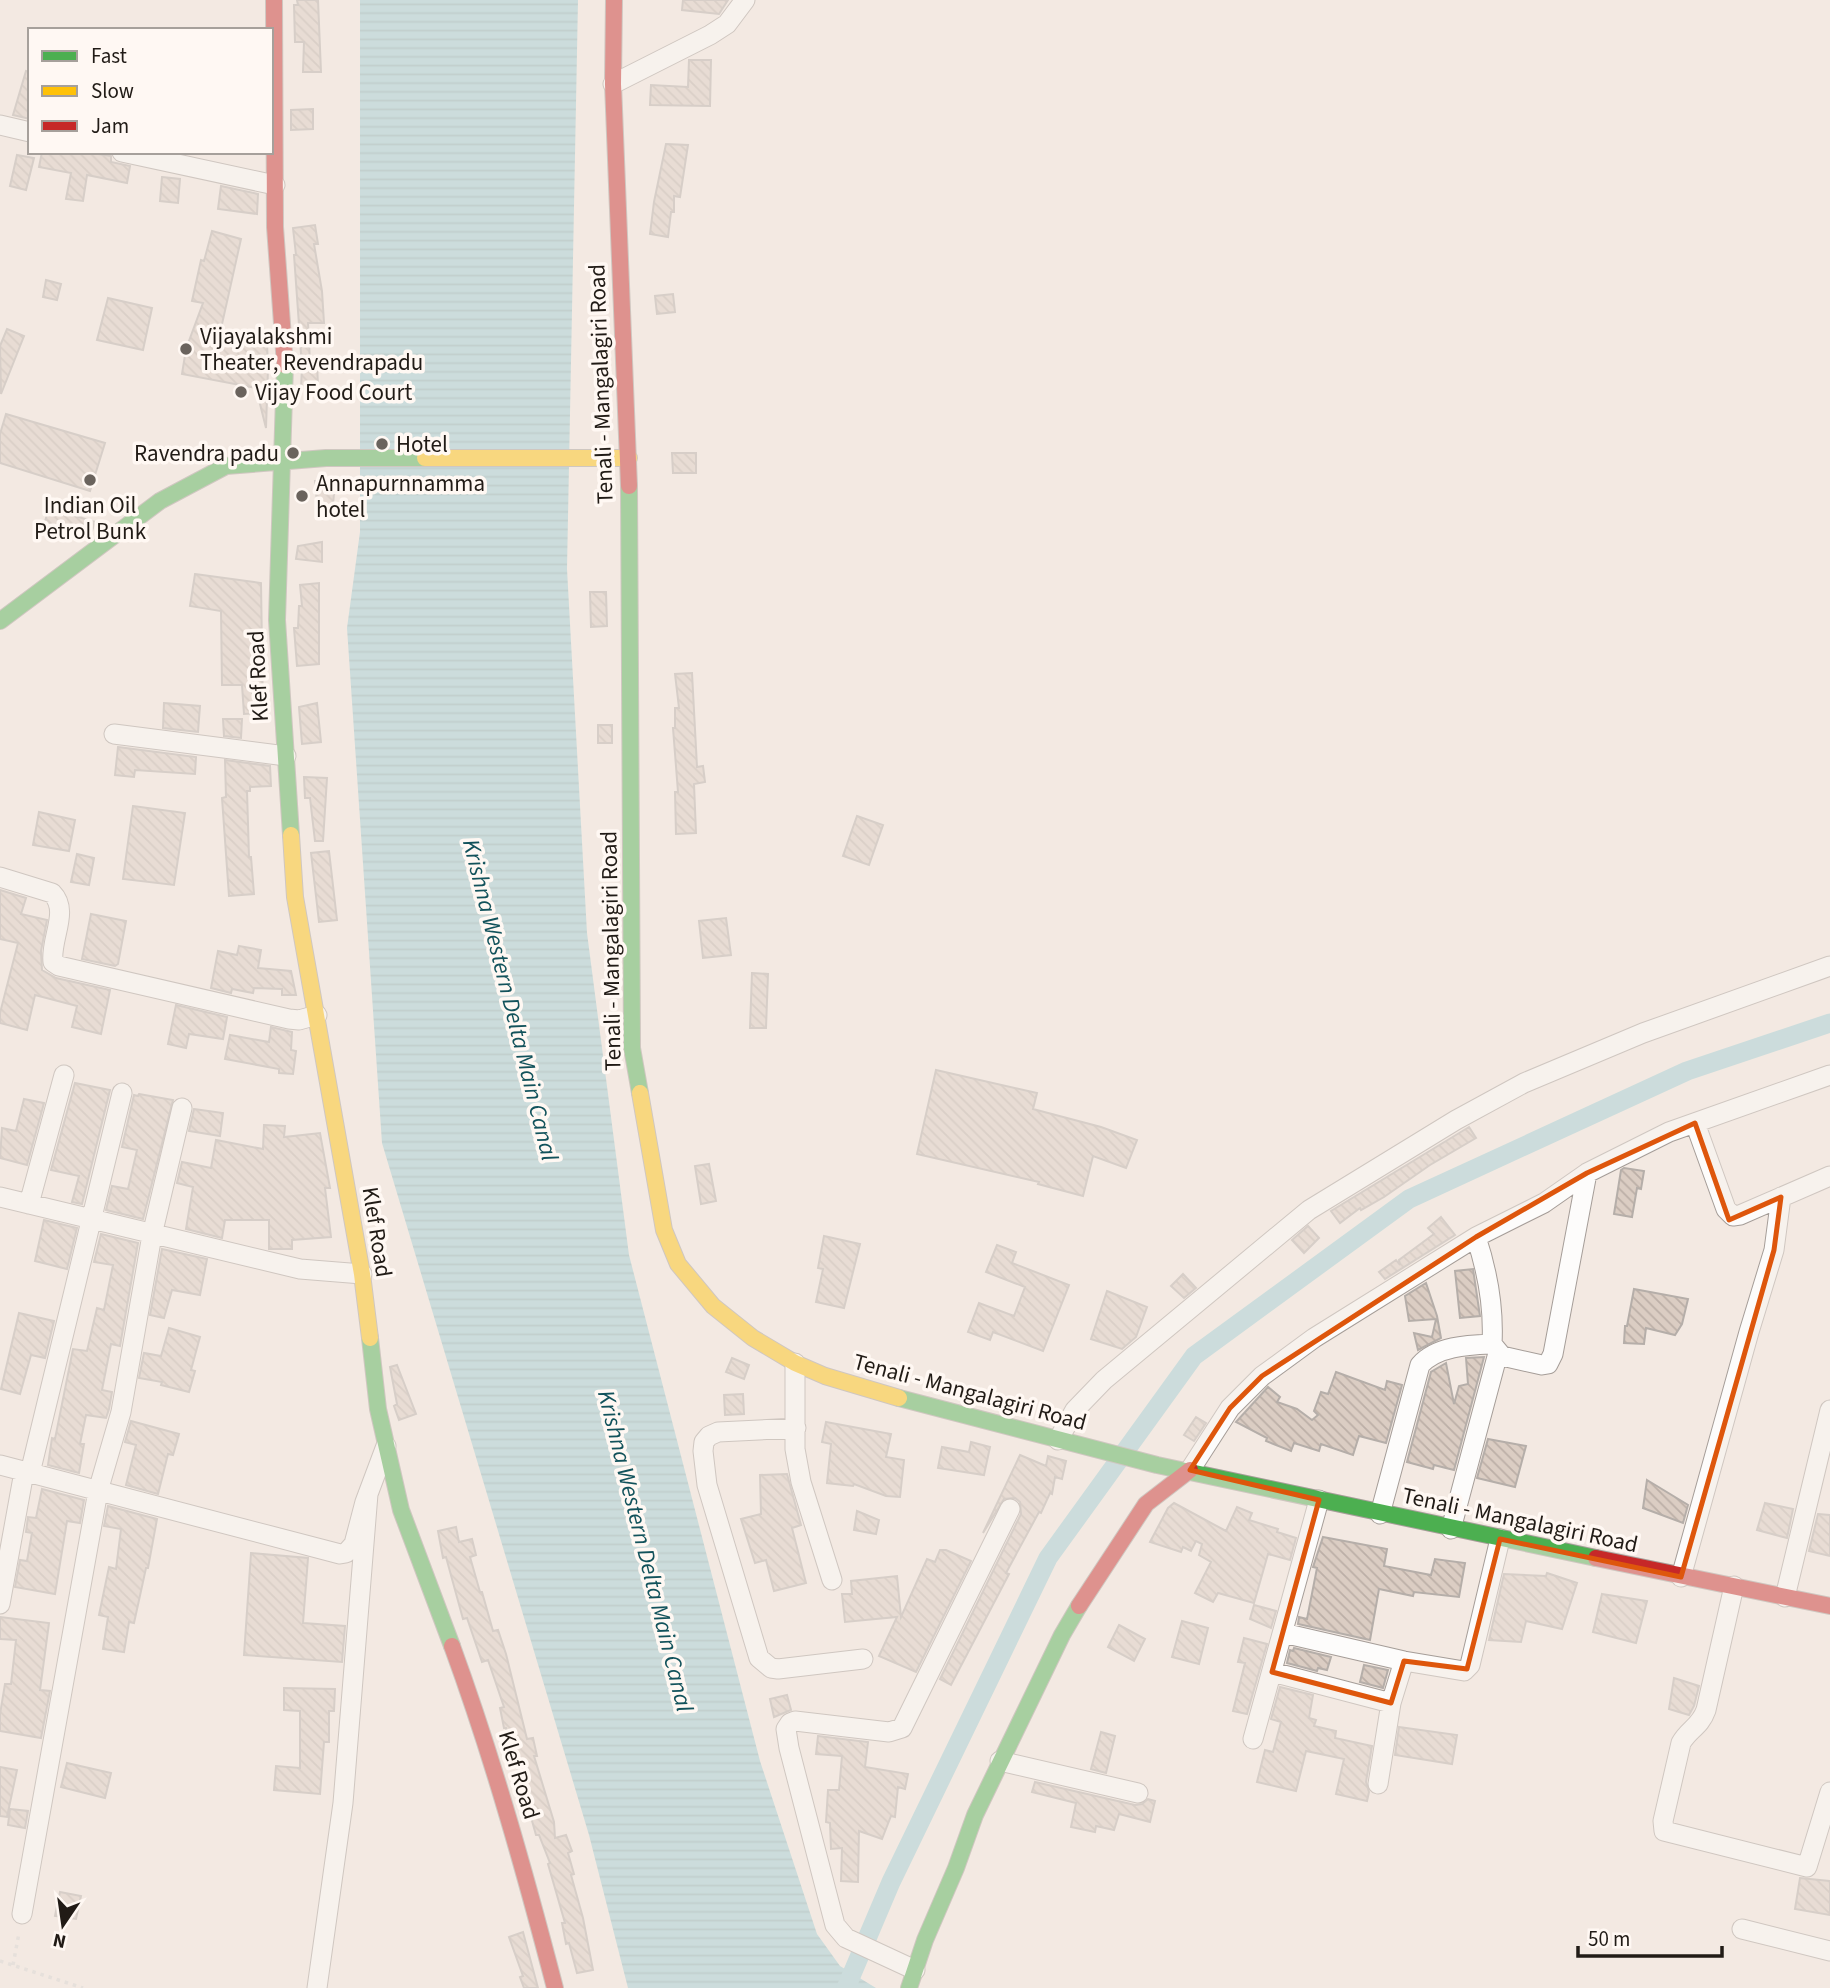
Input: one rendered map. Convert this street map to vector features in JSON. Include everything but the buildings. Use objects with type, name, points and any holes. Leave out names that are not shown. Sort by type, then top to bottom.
[{"type":"main road","name":"Klef Road","points":[[274,0],[275,227],[285,369],[277,620],[295,897],[362,1274],[377,1409],[401,1510],[471,1698],[524,1868],[555,1988]]},
{"type":"main road","name":"Tenali - Mangalagiri Road","points":[[614,0],[613,84],[629,458],[632,1048],[661,1217],[678,1264],[713,1306],[753,1338],[795,1363],[825,1376],[906,1401],[1157,1465],[1190,1470],[1451,1529],[1830,1606]]},
{"type":"main road","points":[[0,621],[160,501],[226,466],[326,458],[629,458]]},
{"type":"main road","points":[[912,1979],[975,1815],[1062,1635],[1146,1504],[1190,1470]]},
{"type":"street","points":[[613,84],[710,35],[727,24],[745,0]]},
{"type":"street","points":[[0,125],[28,132]]},
{"type":"street","points":[[131,154],[275,185]]},
{"type":"street","points":[[114,734],[286,755]]},
{"type":"street","points":[[0,877],[52,893],[58,899],[61,908],[51,952],[52,962],[59,966],[289,1020],[317,1015]]},
{"type":"street","points":[[1062,1441],[1075,1410],[1104,1380],[1329,1196],[1524,1083],[1643,1034],[1830,966]]},
{"type":"street","points":[[29,1205],[64,1075]]},
{"type":"street","points":[[1190,1470],[1230,1408],[1262,1376],[1314,1338],[1476,1237],[1544,1203],[1587,1173],[1670,1132],[1830,1075]]},
{"type":"street","points":[[0,1604],[27,1472],[122,1093]]},
{"type":"street","points":[[22,1914],[98,1491],[121,1412],[152,1235],[182,1108]]},
{"type":"street","points":[[1695,1123],[1728,1214],[1740,1215],[1830,1176]]},
{"type":"street","points":[[1380,1514],[1420,1365],[1430,1356],[1466,1345],[1495,1349],[1502,1356],[1542,1365],[1551,1361],[1587,1173]]},
{"type":"street","points":[[0,1197],[300,1269],[362,1274]]},
{"type":"street","points":[[1681,1577],[1745,1344],[1774,1250],[1781,1197]]},
{"type":"street","points":[[1451,1529],[1495,1349],[1494,1316],[1486,1268],[1476,1237]]},
{"type":"street","points":[[795,1363],[795,1449],[801,1482],[832,1580]]},
{"type":"street","points":[[1785,1597],[1830,1410]]},
{"type":"street","points":[[796,1428],[718,1432],[709,1436],[704,1442],[703,1451],[707,1485],[759,1658],[778,1670],[863,1659]]},
{"type":"street","points":[[0,1465],[340,1554],[346,1553],[354,1544],[368,1494],[386,1446]]},
{"type":"street","points":[[317,1988],[343,1804],[368,1494]]},
{"type":"street","points":[[1253,1739],[1319,1500]]},
{"type":"street","points":[[912,1979],[895,1960],[846,1938],[835,1925],[786,1729],[795,1721],[889,1732],[902,1728],[1010,1509]]},
{"type":"street","points":[[1283,1633],[1404,1661],[1458,1671],[1467,1669],[1500,1539]]},
{"type":"street","points":[[1734,1587],[1706,1710],[1700,1724],[1681,1743],[1663,1821],[1664,1831],[1807,1867],[1830,1792]]},
{"type":"street","points":[[1378,1784],[1391,1703],[1404,1661]]},
{"type":"street","points":[[1272,1672],[1391,1703]]},
{"type":"street","points":[[1000,1761],[1138,1793]]},
{"type":"street","points":[[1742,1929],[1830,1951]]},
{"type":"path","points":[[13,1965],[22,1914]]},
{"type":"path","points":[[0,1961],[83,1988]]},
{"type":"highlighted area","points":[[1695,1123],[1729,1220],[1781,1197],[1774,1250],[1681,1577],[1500,1539],[1467,1669],[1404,1661],[1391,1703],[1272,1672],[1319,1500],[1190,1470],[1230,1408],[1262,1376],[1476,1237],[1587,1173]]},
{"type":"water","name":"Krishna Western Delta Main Canal","points":[[360,0],[578,0],[567,569],[587,933],[629,1255],[760,1761],[817,1934],[840,1966],[876,1988],[628,1988],[589,1835],[382,1143],[347,628],[360,532]]},
{"type":"waterway","points":[[846,1988],[891,1882],[1048,1558],[1194,1356],[1409,1199],[1687,1071],[1830,1023]]},
{"type":"traffic: fast","points":[[285,365],[277,620],[291,835]]},
{"type":"traffic: fast","points":[[0,621],[160,501],[226,466],[326,458],[425,458]]},
{"type":"traffic: fast","points":[[629,486],[632,1048],[640,1093]]},
{"type":"traffic: fast","points":[[370,1338],[378,1409],[401,1510],[452,1646]]},
{"type":"traffic: fast","points":[[899,1398],[1157,1465],[1596,1558]]},
{"type":"traffic: fast","points":[[909,1988],[925,1940],[975,1815],[1062,1635],[1079,1606]]},
{"type":"traffic: slow","points":[[425,458],[629,458]]},
{"type":"traffic: slow","points":[[291,835],[295,897],[362,1274],[370,1338]]},
{"type":"traffic: slow","points":[[640,1093],[664,1230],[678,1264],[713,1306],[753,1338],[795,1363],[825,1376],[899,1398]]},
{"type":"traffic: jam","points":[[274,0],[275,227],[285,365]]},
{"type":"traffic: jam","points":[[614,0],[613,84],[629,486]]},
{"type":"traffic: jam","points":[[1079,1606],[1146,1504],[1190,1470]]},
{"type":"traffic: jam","points":[[1596,1558],[1830,1606]]},
{"type":"traffic: jam","points":[[452,1646],[508,1816],[555,1988]]},
{"type":"place","name":"Vijayalakshmi Theater, Revendrapadu","points":[[186,349]]},
{"type":"place","name":"Vijay Food Court","points":[[241,392]]},
{"type":"place","name":"Hotel","points":[[382,444]]},
{"type":"place","name":"Ravendra padu","points":[[293,453]]},
{"type":"place","name":"Indian Oil Petrol Bunk","points":[[90,480]]},
{"type":"place","name":"Annapurnnamma hotel","points":[[302,496]]}]
